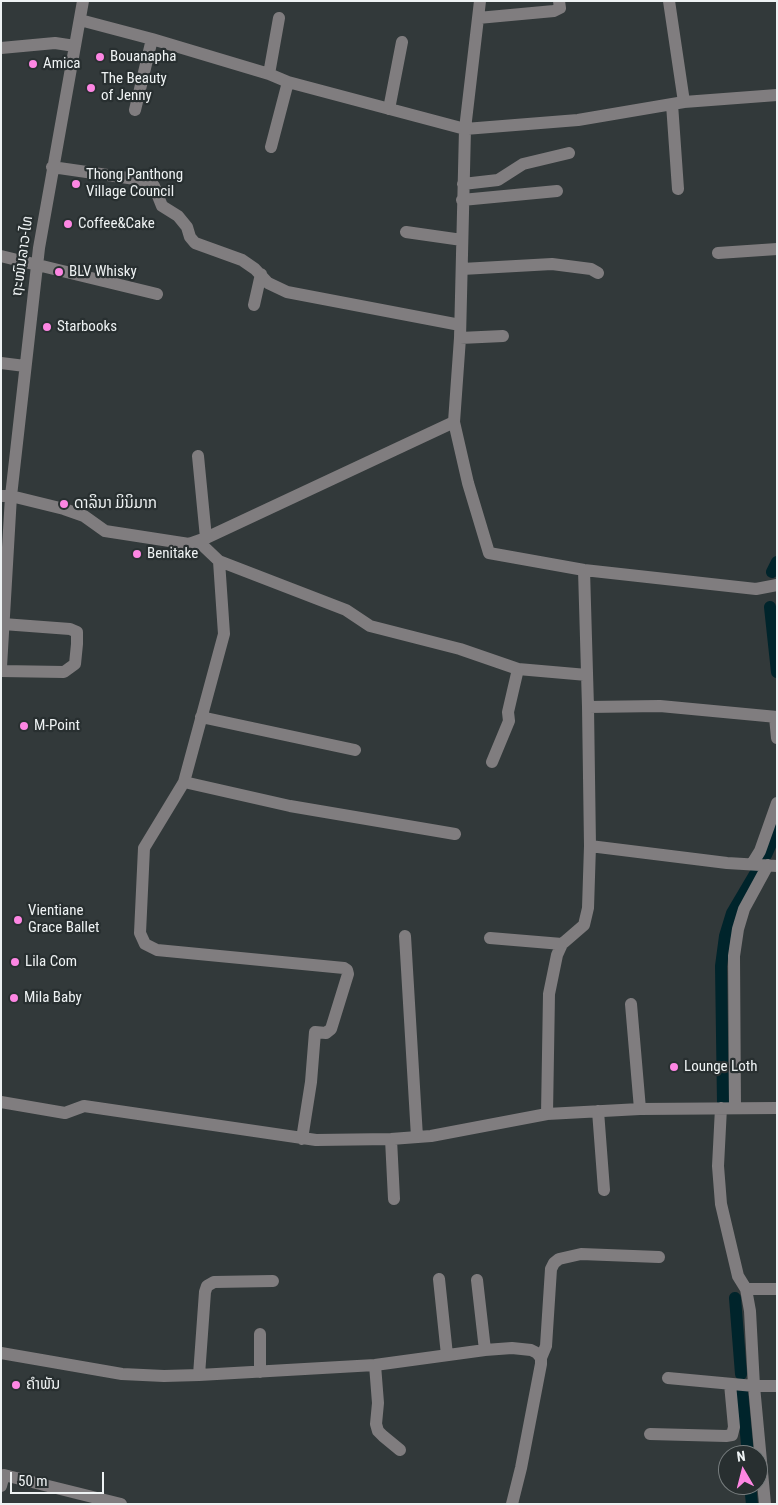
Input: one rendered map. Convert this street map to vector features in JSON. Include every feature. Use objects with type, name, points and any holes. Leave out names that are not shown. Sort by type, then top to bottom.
[{"type":"street","name":"ຖະໜົນລາວ-ໄທ","points":[[1,667],[6,496],[52,167],[83,1]]},
{"type":"street","points":[[480,1],[465,129],[460,332],[454,422],[468,483],[489,553],[584,570],[756,589],[770,588],[777,585]]},
{"type":"street","points":[[478,18],[554,11],[560,8],[560,1]]},
{"type":"street","points":[[669,1],[678,103],[678,189]]},
{"type":"street","points":[[269,74],[279,18]]},
{"type":"street","points":[[80,20],[152,39],[269,74],[288,82],[465,129],[578,120],[678,103],[777,95]]},
{"type":"street","points":[[135,110],[152,39]]},
{"type":"street","points":[[389,109],[402,42]]},
{"type":"street","points":[[1,48],[55,43],[76,46]]},
{"type":"street","points":[[271,147],[288,82]]},
{"type":"street","points":[[463,184],[498,180],[523,164],[570,153]]},
{"type":"street","points":[[52,167],[149,181],[154,186],[162,206],[178,216],[187,226],[190,238],[195,243],[242,260],[261,274],[268,283],[287,292],[460,332],[503,336]]},
{"type":"street","points":[[462,200],[557,191]]},
{"type":"street","points":[[406,232],[462,240]]},
{"type":"street","points":[[718,253],[777,249]]},
{"type":"street","points":[[1,256],[156,294]]},
{"type":"street","points":[[462,269],[552,264],[591,269],[598,273]]},
{"type":"street","points":[[254,305],[261,274]]},
{"type":"street","points":[[1,363],[25,366]]},
{"type":"street","points":[[6,496],[64,509],[84,516],[105,531],[189,544],[202,540],[454,422]]},
{"type":"street","points":[[198,456],[202,540],[219,561],[346,610],[370,626],[460,650],[518,670],[587,675]]},
{"type":"street","points":[[219,561],[224,634],[184,782],[144,848],[140,933],[145,944],[157,950],[344,968],[347,970],[348,974],[331,1030],[326,1034],[315,1032],[311,1082],[302,1139]]},
{"type":"street","points":[[548,1114],[549,994],[557,955],[562,944],[584,925],[588,908],[590,846],[584,570]]},
{"type":"street","points":[[1,671],[64,672],[75,664],[77,644],[77,632],[70,629],[3,624]]},
{"type":"street","points":[[492,762],[509,721],[508,712],[518,670]]},
{"type":"street","points":[[588,707],[660,706],[776,717],[777,738]]},
{"type":"street","points":[[201,717],[355,750]]},
{"type":"street","points":[[184,782],[290,806],[455,834]]},
{"type":"street","points":[[752,864],[760,850],[777,803]]},
{"type":"street","points":[[590,846],[727,863],[772,866],[744,909],[738,929],[734,956],[735,1108]]},
{"type":"street","points":[[405,936],[417,1137]]},
{"type":"street","points":[[490,938],[562,944]]},
{"type":"street","points":[[631,1004],[640,1109]]},
{"type":"street","points":[[1,1102],[65,1113],[84,1106],[302,1139],[391,1139],[431,1136],[548,1114],[640,1109],[777,1108]]},
{"type":"street","points":[[721,1108],[718,1166],[721,1204],[738,1276],[746,1290],[750,1311],[754,1386],[765,1504]]},
{"type":"street","points":[[598,1112],[604,1190]]},
{"type":"street","points":[[391,1139],[394,1198]]},
{"type":"street","points":[[512,1504],[521,1468],[541,1358],[546,1346],[551,1268],[559,1258],[581,1254],[659,1257]]},
{"type":"street","points":[[439,1279],[447,1355]]},
{"type":"street","points":[[477,1280],[485,1350]]},
{"type":"street","points":[[199,1375],[207,1286],[214,1282],[273,1281]]},
{"type":"street","points":[[746,1290],[777,1289]]},
{"type":"street","points":[[260,1334],[260,1372]]},
{"type":"street","points":[[1,1353],[141,1376],[199,1375],[375,1365],[512,1348],[531,1350],[541,1358]]},
{"type":"street","points":[[375,1365],[378,1403],[376,1424],[383,1436],[400,1450]]},
{"type":"street","points":[[668,1378],[754,1386],[777,1386]]},
{"type":"street","points":[[650,1434],[732,1435],[734,1427],[730,1384]]},
{"type":"street","points":[[1,1486],[4,1475],[121,1504]]},
{"type":"waterway","points":[[772,572],[777,562]]},
{"type":"waterway","points":[[770,607],[777,672]]},
{"type":"waterway","points":[[766,855],[777,830]]},
{"type":"waterway","points":[[723,1103],[721,966],[725,936],[732,913],[755,874]]},
{"type":"waterway","points":[[735,1298],[741,1374]]},
{"type":"waterway","points":[[742,1391],[747,1445]]},
{"type":"waterway","points":[[751,1495],[752,1504]]},
{"type":"place","name":"Bouanapha","points":[[100,57]]},
{"type":"place","name":"Amica","points":[[33,64]]},
{"type":"place","name":"The Beauty of Jenny","points":[[91,88]]},
{"type":"place","name":"Thong Panthong Village Council","points":[[76,184]]},
{"type":"place","name":"Coffee&Cake","points":[[68,224]]},
{"type":"place","name":"BLV Whisky","points":[[59,272]]},
{"type":"place","name":"Starbooks","points":[[47,327]]},
{"type":"place","name":"ດາລິນາ ມິນິມາກ","points":[[64,504]]},
{"type":"place","name":"Benitake","points":[[137,554]]},
{"type":"place","name":"M-Point","points":[[24,726]]},
{"type":"place","name":"Vientiane Grace Ballet","points":[[18,920]]},
{"type":"place","name":"Lila Com","points":[[15,962]]},
{"type":"place","name":"Mila Baby","points":[[14,998]]},
{"type":"place","name":"Lounge Loth","points":[[674,1067]]},
{"type":"place","name":"ຄໍາພັນ","points":[[16,1385]]}]
